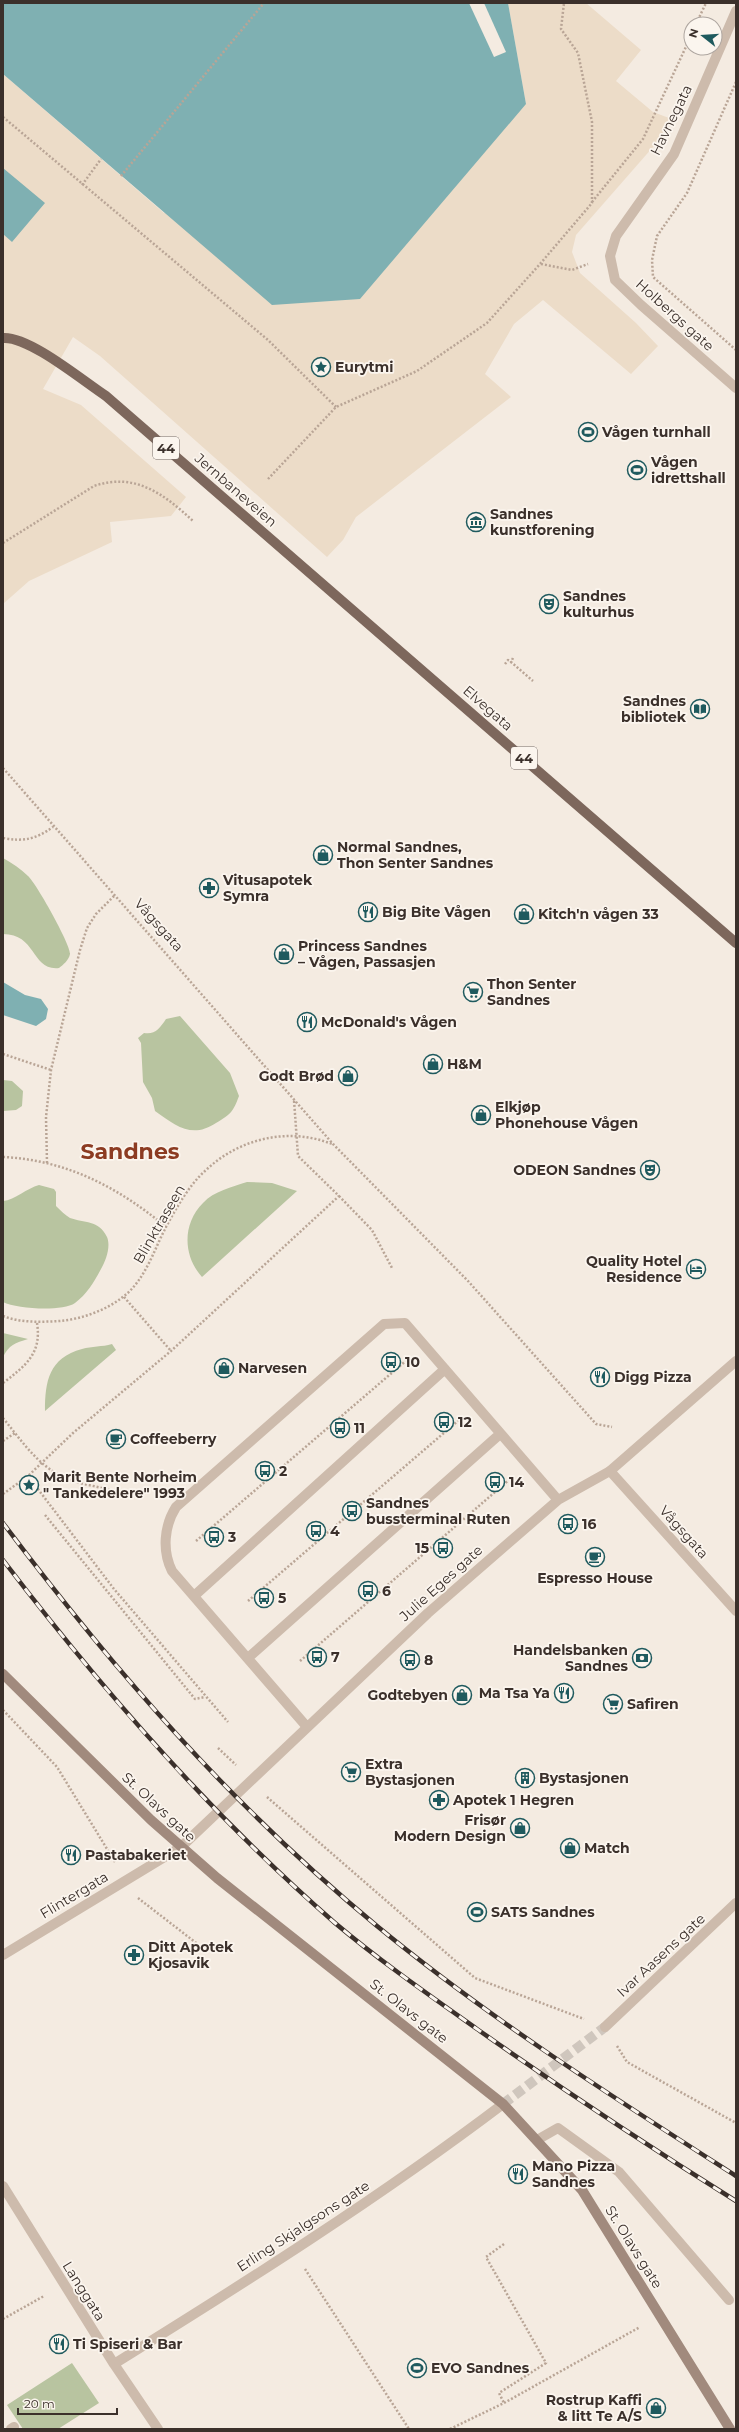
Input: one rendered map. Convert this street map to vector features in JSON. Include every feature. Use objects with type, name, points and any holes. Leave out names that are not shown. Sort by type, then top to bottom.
[{"type":"main road","name":"Jernbaneveien","points":[[3,338],[10,338],[32,346],[106,396],[311,573]]},
{"type":"main road","name":"Elvegata","points":[[311,573],[736,943]]},
{"type":"street","name":"Havnegata","points":[[610,256],[616,236],[674,154],[736,11]]},
{"type":"street","name":"Holbergs gate","points":[[610,256],[615,280],[641,305],[736,388]]},
{"type":"street","points":[[307,1727],[172,1571],[165,1552],[167,1526],[176,1507],[384,1324],[405,1323],[558,1500]]},
{"type":"street","name":"Julie Eges gate","points":[[181,1847],[428,1613],[558,1500],[610,1471],[736,1361]]},
{"type":"street","points":[[194,1596],[445,1369]]},
{"type":"street","points":[[248,1658],[500,1434]]},
{"type":"street","name":"Vågsgata","points":[[610,1471],[736,1611]]},
{"type":"street","name":"St. Olavs gate","points":[[3,1674],[150,1820],[181,1847],[236,1893],[503,2104],[582,2190],[659,2316],[731,2428]]},
{"type":"street","name":"Flintergata","points":[[3,1955],[181,1847]]},
{"type":"street","name":"Ivar Aasens gate","points":[[605,2027],[736,1903]]},
{"type":"street","name":"Erling Skjalgsons gate","points":[[114,2364],[293,2250],[413,2171],[503,2104]]},
{"type":"street","points":[[537,2140],[558,2128],[619,2172],[729,2300]]},
{"type":"street","name":"Langgata","points":[[3,2186],[114,2364],[158,2429]]},
{"type":"path","points":[[121,176],[264,3]]},
{"type":"path","points":[[564,3],[561,28],[578,53],[592,122],[592,203]]},
{"type":"path","points":[[700,16],[706,3]]},
{"type":"path","points":[[268,479],[336,407],[417,371],[487,323],[592,203],[643,139],[683,53]]},
{"type":"path","points":[[736,82],[687,193],[657,236],[652,260],[653,277],[736,350]]},
{"type":"path","points":[[3,117],[268,340],[336,407]]},
{"type":"path","points":[[82,185],[101,159]]},
{"type":"path","points":[[540,264],[572,270],[610,256]]},
{"type":"path","points":[[3,543],[94,486],[108,481],[130,482],[140,484],[151,489],[178,507],[193,521]]},
{"type":"path","points":[[511,662],[513,658]]},
{"type":"path","points":[[505,664],[508,660],[533,681]]},
{"type":"path","name":"Vågsgata","points":[[3,768],[53,827],[333,1144]]},
{"type":"path","points":[[3,838],[25,841],[38,837],[53,827]]},
{"type":"path","points":[[47,1162],[46,1117],[51,1070],[87,928],[96,914],[114,896]]},
{"type":"path","points":[[3,1054],[51,1070]]},
{"type":"path","points":[[294,1099],[295,1134],[298,1156],[372,1230],[392,1268]]},
{"type":"path","name":"Blinktraseen","points":[[3,1316],[37,1323],[77,1319],[124,1296],[149,1263],[166,1226],[186,1193],[205,1170],[224,1155],[245,1145],[272,1137],[295,1134],[314,1136],[333,1144],[468,1281],[596,1424],[612,1427]]},
{"type":"path","points":[[3,1157],[47,1162],[117,1190],[140,1205],[166,1226]]},
{"type":"path","points":[[3,1494],[28,1476],[73,1433],[171,1351],[339,1196]]},
{"type":"path","points":[[124,1296],[171,1351]]},
{"type":"path","points":[[3,1383],[26,1365],[36,1349],[39,1335],[37,1323]]},
{"type":"path","points":[[196,1541],[408,1359]]},
{"type":"path","points":[[3,1418],[42,1464],[66,1478],[114,1490],[126,1498]]},
{"type":"path","points":[[248,1601],[460,1419]]},
{"type":"path","points":[[3,1441],[15,1433]]},
{"type":"path","points":[[28,1476],[114,1589],[228,1722]]},
{"type":"path","points":[[300,1661],[511,1478]]},
{"type":"path","points":[[45,1515],[195,1699],[206,1697]]},
{"type":"path","points":[[3,1710],[58,1767],[139,1899],[204,1949]]},
{"type":"path","points":[[274,1806],[475,1978],[605,2027],[627,2062],[736,2123]]},
{"type":"path","points":[[504,2244],[486,2257],[546,2362],[499,2393],[504,2403]]},
{"type":"path","points":[[293,2250],[409,2429]]},
{"type":"path","points":[[3,2319],[64,2285]]},
{"type":"path","points":[[450,2429],[504,2403],[659,2316]]},
{"type":"green space","points":[[3,858],[28,876],[45,901],[59,927],[69,948],[70,954],[64,964],[59,968],[50,967],[43,964],[22,940],[14,936],[3,934]]},
{"type":"green space","points":[[180,1016],[230,1073],[239,1096],[235,1106],[228,1115],[207,1128],[199,1130],[184,1129],[177,1126],[155,1111],[152,1098],[143,1082],[141,1043],[138,1038],[144,1033],[151,1033],[157,1030],[166,1019]]},
{"type":"green space","points":[[3,1080],[12,1081],[23,1091],[22,1106],[16,1110],[3,1111]]},
{"type":"green space","points":[[247,1182],[272,1183],[297,1191],[202,1277],[191,1260],[188,1250],[188,1230],[191,1220],[196,1211],[212,1195]]},
{"type":"green space","points":[[39,1185],[54,1189],[56,1192],[56,1206],[70,1218],[91,1223],[100,1228],[104,1232],[108,1241],[105,1262],[90,1288],[75,1303],[60,1308],[29,1308],[3,1302],[3,1201]]},
{"type":"green space","points":[[3,1333],[28,1339],[13,1345],[3,1357]]},
{"type":"green space","points":[[112,1344],[116,1350],[45,1411],[48,1381],[51,1372],[62,1358],[86,1348]]},
{"type":"green space","points":[[72,2363],[99,2403],[58,2429],[23,2429],[7,2405]]},
{"type":"shaded area","points":[[508,3],[586,3],[641,50],[616,81],[653,112],[669,118],[660,139],[576,235],[572,252],[580,273],[636,323],[658,346],[631,374],[543,300],[514,324],[485,374],[511,397],[356,517],[343,540],[327,557],[100,356],[73,337],[43,389],[81,405],[186,497],[171,516],[110,522],[112,542],[29,581],[3,604],[3,74],[164,213],[526,104]]},
{"type":"water","points":[[3,3],[508,3],[526,104],[360,299],[272,305],[3,74]]},
{"type":"water","points":[[3,168],[45,203],[12,242],[3,234]]},
{"type":"water","points":[[3,982],[25,995],[41,999],[48,1009],[46,1019],[36,1026],[3,1015]]},
{"type":"pier","points":[[469,3],[484,3],[506,52],[494,57]]},
{"type":"tunnel","points":[[503,2104],[605,2027]]},
{"type":"railway","points":[[3,1523],[88,1632],[178,1736],[274,1834],[324,1881],[377,1926],[463,1993],[598,2087],[736,2176]]},
{"type":"railway","points":[[3,1560],[80,1657],[160,1750],[245,1839],[289,1882],[335,1923],[405,1978],[509,2051],[605,2117],[736,2201]]},
{"type":"place","name":"Eurytmi","points":[[321,367]]},
{"type":"place","name":"Vågen turnhall","points":[[588,432]]},
{"type":"place","name":"Vågen idrettshall","points":[[637,470]]},
{"type":"place","name":"Sandnes kunstforening","points":[[476,522]]},
{"type":"place","name":"Sandnes kulturhus","points":[[549,604]]},
{"type":"place","name":"Sandnes bibliotek","points":[[700,709]]},
{"type":"place","name":"Normal Sandnes, Thon Senter Sandnes","points":[[323,855]]},
{"type":"place","name":"Vitusapotek Symra","points":[[209,888]]},
{"type":"place","name":"Big Bite Vågen","points":[[368,912]]},
{"type":"place","name":"Kitch'n vågen 33","points":[[524,914]]},
{"type":"place","name":"Princess Sandnes – Vågen, Passasjen","points":[[284,954]]},
{"type":"place","name":"Thon Senter Sandnes","points":[[473,992]]},
{"type":"place","name":"McDonald's Vågen","points":[[307,1022]]},
{"type":"place","name":"H&M","points":[[433,1064]]},
{"type":"place","name":"Godt Brød","points":[[348,1076]]},
{"type":"place","name":"Elkjøp Phonehouse Vågen","points":[[481,1115]]},
{"type":"place","name":"ODEON Sandnes","points":[[650,1170]]},
{"type":"place","name":"Quality Hotel Residence","points":[[696,1269]]},
{"type":"place","name":"10","points":[[391,1362]]},
{"type":"place","name":"Narvesen","points":[[224,1368]]},
{"type":"place","name":"Digg Pizza","points":[[600,1377]]},
{"type":"place","name":"12","points":[[444,1422]]},
{"type":"place","name":"11","points":[[340,1428]]},
{"type":"place","name":"Coffeeberry","points":[[116,1439]]},
{"type":"place","name":"2","points":[[265,1471]]},
{"type":"place","name":"14","points":[[495,1482]]},
{"type":"place","name":"Marit Bente Norheim \" Tankedelere\" 1993","points":[[29,1485]]},
{"type":"place","name":"Sandnes bussterminal Ruten","points":[[352,1511]]},
{"type":"place","name":"16","points":[[568,1524]]},
{"type":"place","name":"4","points":[[316,1531]]},
{"type":"place","name":"3","points":[[214,1537]]},
{"type":"place","name":"15","points":[[443,1548]]},
{"type":"place","name":"Espresso House","points":[[595,1557]]},
{"type":"place","name":"6","points":[[368,1591]]},
{"type":"place","name":"5","points":[[264,1598]]},
{"type":"place","name":"7","points":[[317,1657]]},
{"type":"place","name":"Handelsbanken Sandnes","points":[[642,1658]]},
{"type":"place","name":"8","points":[[410,1660]]},
{"type":"place","name":"Ma Tsa Ya","points":[[564,1693]]},
{"type":"place","name":"Godtebyen","points":[[462,1695]]},
{"type":"place","name":"Safiren","points":[[613,1704]]},
{"type":"place","name":"Extra Bystasjonen","points":[[351,1772]]},
{"type":"place","name":"Bystasjonen","points":[[525,1778]]},
{"type":"place","name":"Apotek 1 Hegren","points":[[439,1800]]},
{"type":"place","name":"Frisør Modern Design","points":[[520,1828]]},
{"type":"place","name":"Match","points":[[570,1848]]},
{"type":"place","name":"Pastabakeriet","points":[[71,1855]]},
{"type":"place","name":"SATS Sandnes","points":[[477,1912]]},
{"type":"place","name":"Ditt Apotek Kjosavik","points":[[134,1955]]},
{"type":"place","name":"Mano Pizza Sandnes","points":[[518,2174]]},
{"type":"place","name":"Ti Spiseri & Bar","points":[[59,2344]]},
{"type":"place","name":"EVO Sandnes","points":[[417,2368]]},
{"type":"place","name":"Rostrup Kaffi & litt Te A/S","points":[[656,2408]]},
{"type":"district","name":"Sandnes","points":[[130,1151]]}]
